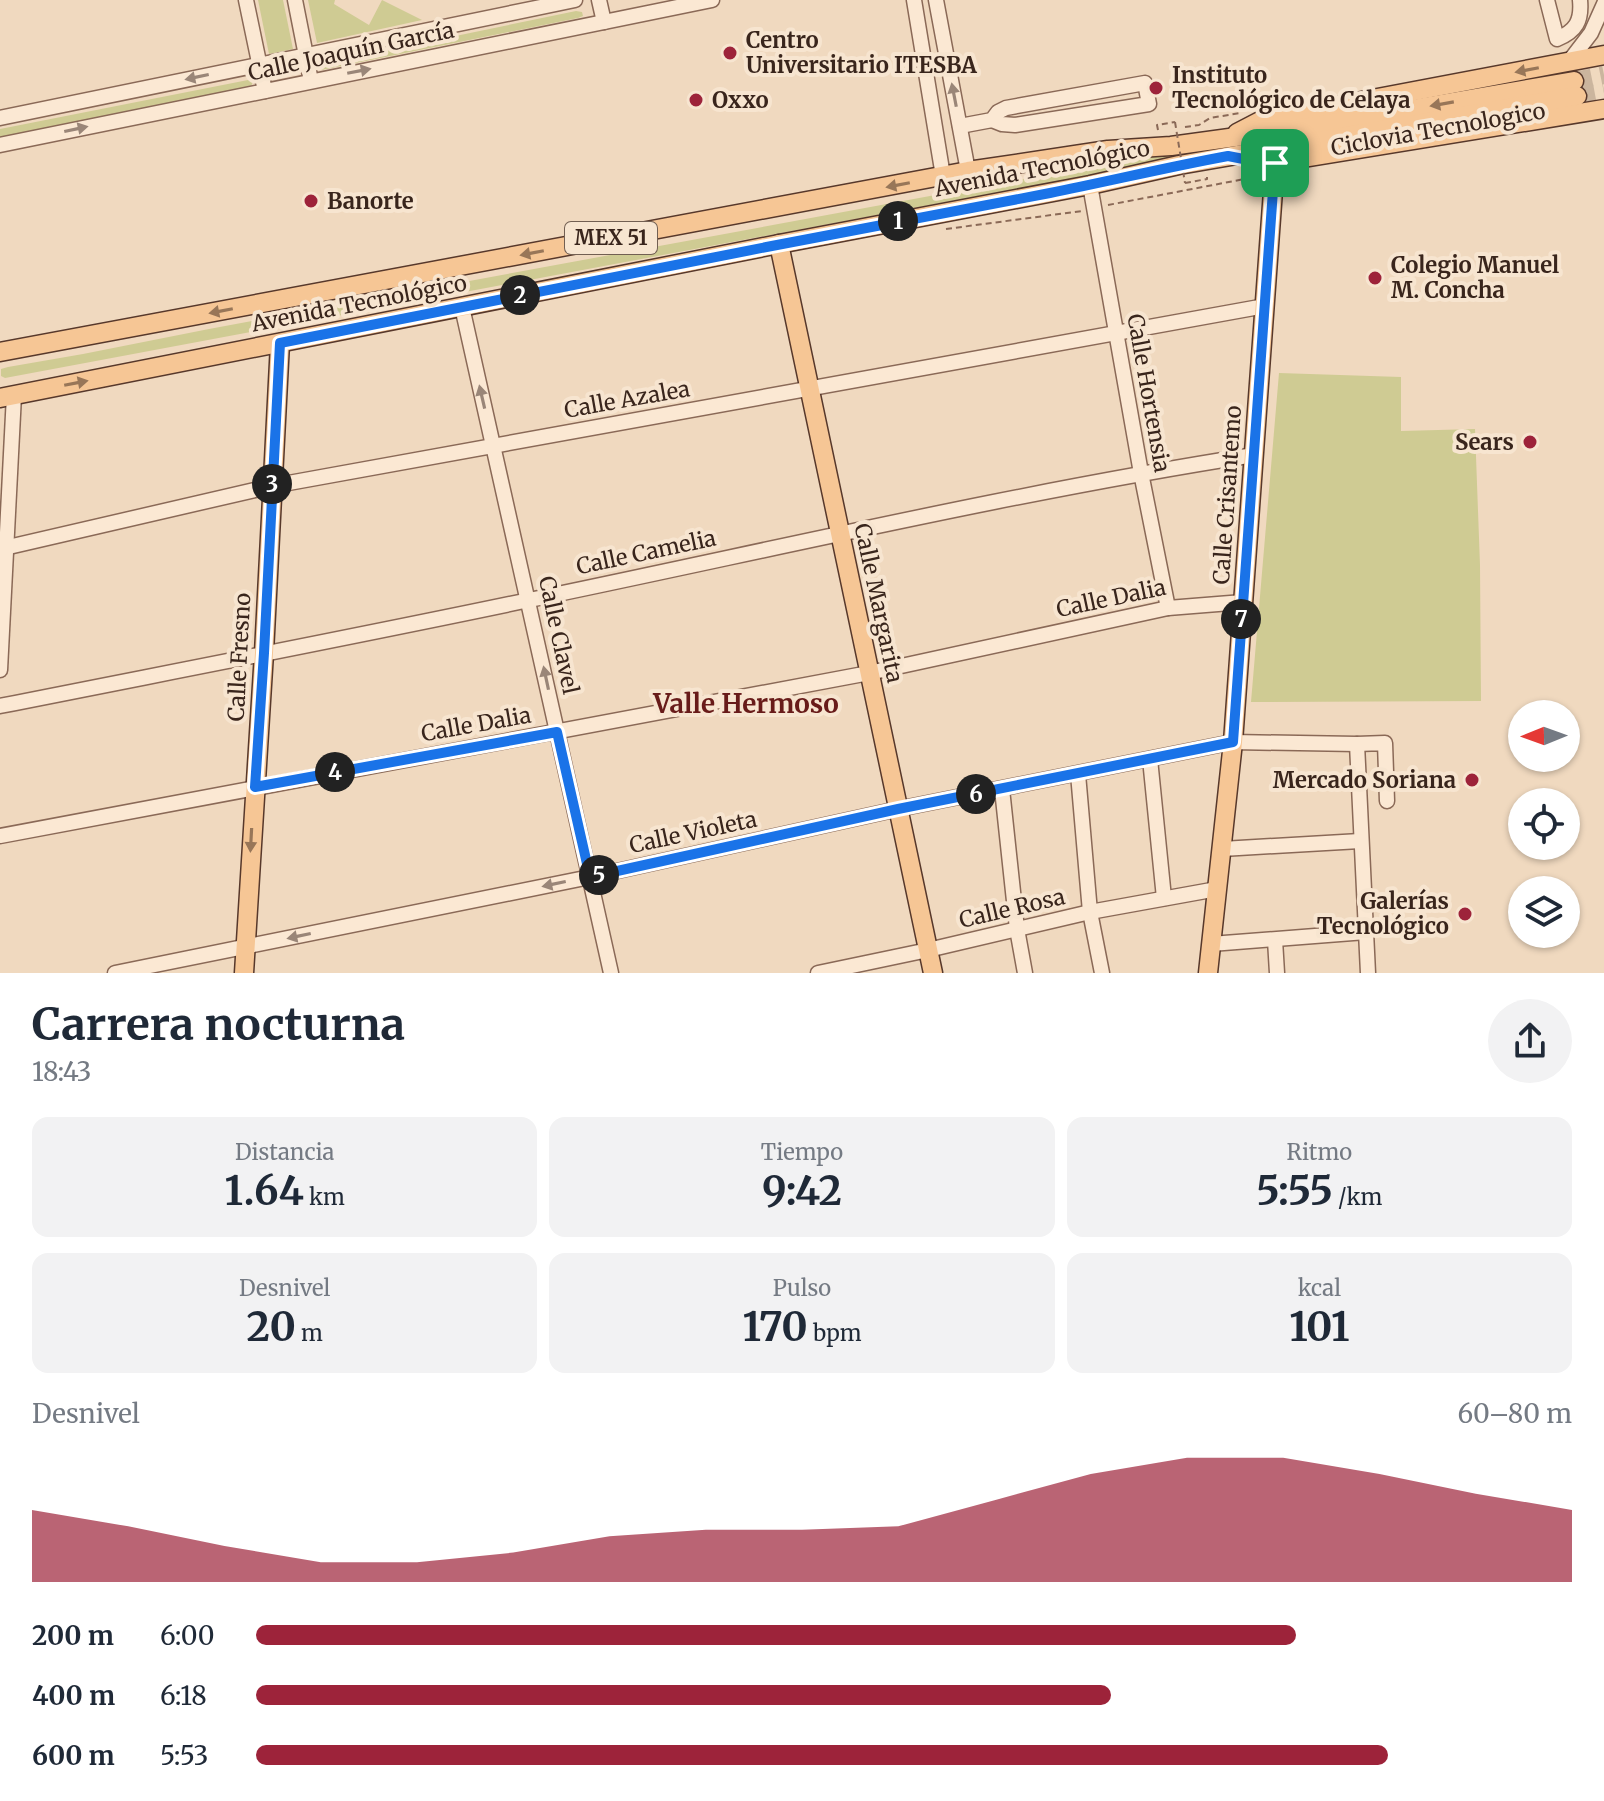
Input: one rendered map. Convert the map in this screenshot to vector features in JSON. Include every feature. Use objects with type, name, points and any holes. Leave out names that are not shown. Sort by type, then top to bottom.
[{"type":"main road","points":[[1226,148],[1262,120],[1573,80],[1604,55]]},
{"type":"main road","name":"Avenida Tecnológico","points":[[7,397],[1090,185],[1179,165],[1226,148],[1573,80]]},
{"type":"main road","points":[[1226,148],[1275,168],[1604,109]]},
{"type":"main road","name":"Avenida Tecnológico","points":[[0,352],[968,171],[1108,150],[1171,146],[1226,148]]},
{"type":"main road","name":"Calle Crisantemo","points":[[1208,973],[1233,742],[1275,168]]},
{"type":"main road","name":"Calle Margarita","points":[[779,244],[933,973]]},
{"type":"main road","name":"Calle Fresno","points":[[244,973],[280,343]]},
{"type":"street","points":[[246,0],[265,91]]},
{"type":"street","points":[[295,0],[311,81]]},
{"type":"street","name":"Calle Joaquín García","points":[[0,118],[259,65],[531,4],[575,0]]},
{"type":"street","points":[[599,0],[604,22]]},
{"type":"street","name":"Calle Joaquín García","points":[[0,145],[712,0]]},
{"type":"street","points":[[914,0],[943,176]]},
{"type":"street","points":[[936,0],[968,171]]},
{"type":"street","points":[[1547,0],[1557,39],[1569,34],[1577,25],[1580,0]]},
{"type":"street","points":[[1573,80],[1604,4]]},
{"type":"street","points":[[919,34],[942,31]]},
{"type":"street","points":[[960,126],[992,120],[1015,125],[1149,104],[1145,83],[1006,108],[992,120]]},
{"type":"street","name":"Calle Hortensia","points":[[1090,185],[1168,608]]},
{"type":"street","name":"Calle Azalea","points":[[4,548],[272,486],[1265,306]]},
{"type":"street","name":"Calle Clavel","points":[[462,307],[611,973]]},
{"type":"street","points":[[0,670],[7,397]]},
{"type":"street","name":"Calle Camelia","points":[[0,706],[529,600],[840,533],[1141,473],[1254,455]]},
{"type":"street","name":"Calle Dalia","points":[[0,836],[869,673],[1168,608],[1243,602]]},
{"type":"street","name":"Calle Violeta","points":[[115,973],[1233,742],[1357,744]]},
{"type":"street","points":[[1368,973],[1357,744],[1385,743],[1387,801]]},
{"type":"street","points":[[1150,759],[1164,898]]},
{"type":"street","points":[[1078,774],[1090,912],[1102,973]]},
{"type":"street","points":[[1002,789],[1017,929],[1025,973]]},
{"type":"street","points":[[1222,849],[1360,841]]},
{"type":"street","name":"Calle Rosa","points":[[818,973],[838,971],[1090,912],[1217,889]]},
{"type":"street","points":[[1211,944],[1366,932]]},
{"type":"street","points":[[1275,940],[1277,973]]},
{"type":"path","points":[[1175,122],[1185,183]]},
{"type":"path","points":[[932,215],[935,231],[1094,208],[1275,168]]},
{"type":"shaded area","points":[[258,0],[283,0],[293,49],[269,54]]},
{"type":"shaded area","points":[[308,0],[335,0],[334,4],[369,25],[382,0],[422,20],[317,43]]},
{"type":"shaded area","points":[[582,12],[583,16],[317,70],[320,64]]},
{"type":"shaded area","points":[[253,81],[251,87],[0,138],[0,129]]},
{"type":"shaded area","points":[[1174,151],[1176,159],[5,378],[1,376],[1,369],[8,367]]},
{"type":"shaded area","points":[[1279,373],[1401,377],[1401,431],[1475,429],[1481,701],[1251,702]]},
{"type":"tunnel","points":[[1574,81],[1604,75]]},
{"type":"tunnel","points":[[1577,96],[1604,91]]},
{"type":"place","name":"Centro Universitario ITESBA","points":[[730,53]]},
{"type":"place","name":"Instituto Tecnológico de Celaya","points":[[1156,88]]},
{"type":"place","name":"Oxxo","points":[[696,100]]},
{"type":"place","name":"Banorte","points":[[311,201]]},
{"type":"place","name":"Colegio Manuel M. Concha","points":[[1375,278]]},
{"type":"place","name":"Sears","points":[[1530,442]]},
{"type":"place","name":"Mercado Soriana","points":[[1472,780]]},
{"type":"place","name":"Galerías Tecnológico","points":[[1465,914]]},
{"type":"district","name":"Valle Hermoso","points":[[746,704]]},
{"type":"route","points":[[1228,156],[1275,163],[1233,742],[898,809],[590,877],[557,732],[255,787],[280,343],[1228,156]]}]
